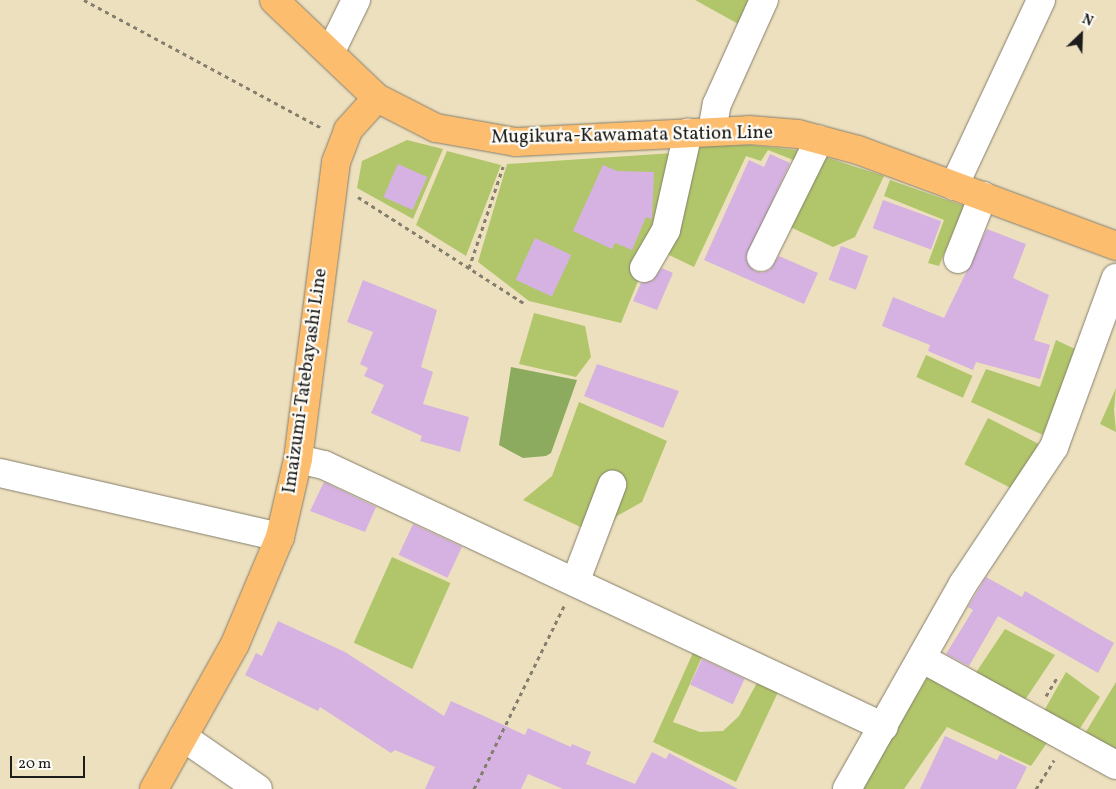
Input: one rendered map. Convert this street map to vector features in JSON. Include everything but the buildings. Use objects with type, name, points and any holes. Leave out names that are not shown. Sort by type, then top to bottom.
[{"type":"main road","points":[[274,0],[331,51],[377,98]]},
{"type":"main road","name":"Mugikura-Kawamata Station Line","points":[[377,98],[436,128],[488,140],[700,132],[768,132],[819,140],[983,196],[1116,246]]},
{"type":"main road","name":"Imaizumi-Tatebayashi Line","points":[[154,789],[235,644],[280,537],[298,459],[336,162],[348,130],[377,98]]},
{"type":"street","points":[[331,51],[356,0]]},
{"type":"street","points":[[644,268],[668,223],[700,132],[717,104],[764,0]]},
{"type":"street","points":[[954,186],[1041,0]]},
{"type":"street","points":[[761,257],[819,140]]},
{"type":"street","points":[[958,259],[983,196]]},
{"type":"street","points":[[847,789],[923,659],[963,584],[1054,447],[1116,278]]},
{"type":"street","points":[[298,459],[324,464],[576,580],[884,727]]},
{"type":"street","points":[[0,473],[280,537]]},
{"type":"street","points":[[576,580],[612,485]]},
{"type":"street","points":[[923,659],[1116,766]]},
{"type":"street","points":[[183,737],[244,785]]},
{"type":"path","points":[[84,0],[327,131]]},
{"type":"path","points":[[469,268],[505,160]]},
{"type":"path","points":[[351,193],[525,304]]},
{"type":"path","points":[[474,789],[576,580]]},
{"type":"path","points":[[1036,789],[1067,738]]},
{"type":"green space","points":[[695,0],[753,0],[742,26]]},
{"type":"green space","points":[[407,140],[443,149],[413,219],[357,188],[362,161]]},
{"type":"green space","points":[[750,145],[797,150],[796,161],[768,150],[761,161],[746,156],[694,267],[667,254],[700,146]]},
{"type":"green space","points":[[447,151],[501,165],[466,256],[416,225]]},
{"type":"green space","points":[[673,153],[668,207],[621,323],[529,301],[478,262],[507,164]]},
{"type":"green space","points":[[819,155],[884,176],[855,237],[833,247],[786,225]]},
{"type":"green space","points":[[890,180],[964,206],[939,266],[928,263],[944,220],[884,196]]},
{"type":"green space","points":[[534,313],[585,326],[591,357],[576,377],[519,364]]},
{"type":"green space","points":[[1056,340],[1075,349],[1043,435],[971,402],[986,369],[1040,387]]},
{"type":"green space","points":[[926,355],[973,376],[963,398],[916,377]]},
{"type":"green space","points":[[511,367],[577,380],[551,453],[546,456],[523,458],[499,445]]},
{"type":"green space","points":[[1116,388],[1114,410],[1116,432],[1100,424]]},
{"type":"green space","points":[[579,402],[667,441],[642,502],[617,516],[604,538],[523,500],[552,476]]},
{"type":"green space","points":[[988,418],[1039,444],[1015,490],[964,464]]},
{"type":"green space","points":[[392,557],[450,583],[412,669],[354,643]]},
{"type":"green space","points":[[1005,629],[1055,655],[1025,700],[975,674]]},
{"type":"green space","points":[[696,646],[705,650],[673,722],[700,732],[723,731],[739,716],[759,679],[779,690],[736,782],[653,742]]},
{"type":"green space","points":[[1066,672],[1100,697],[1077,733],[1046,715],[1045,709]]},
{"type":"green space","points":[[928,676],[1049,740],[1031,766],[947,727],[904,789],[861,789]]},
{"type":"green space","points":[[1116,682],[1116,754],[1084,735]]}]
